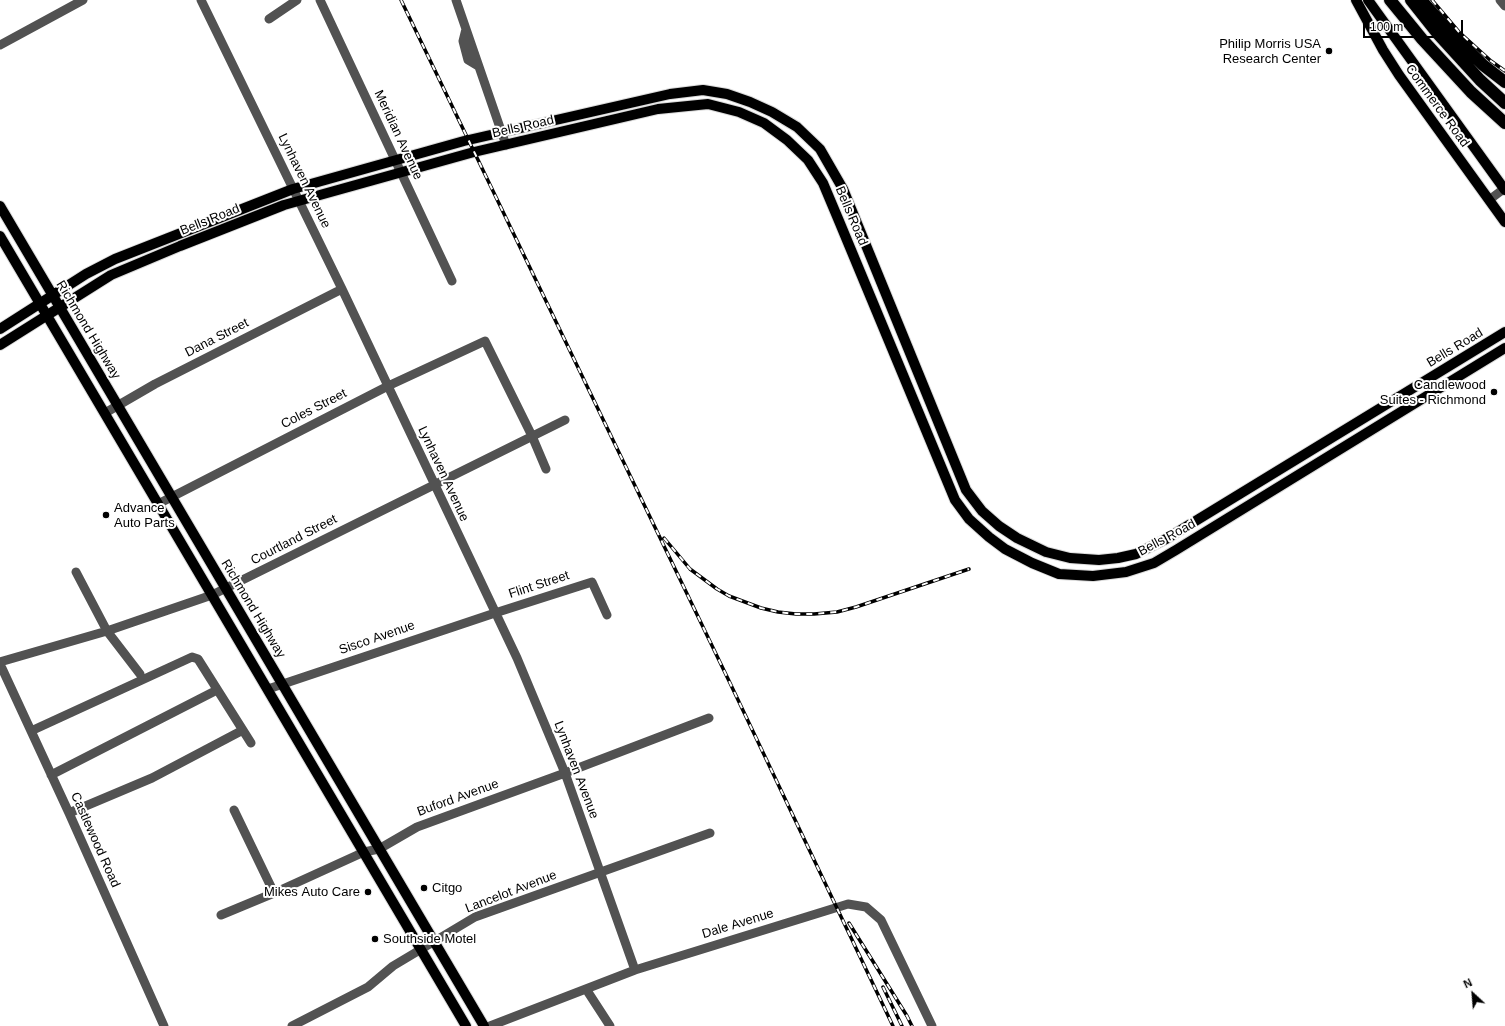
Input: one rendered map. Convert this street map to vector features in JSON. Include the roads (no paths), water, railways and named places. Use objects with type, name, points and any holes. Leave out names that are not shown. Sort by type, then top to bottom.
[{"type":"highway","points":[[1390,0],[1422,39],[1505,128]]},
{"type":"highway","points":[[1411,0],[1453,52],[1505,103]]},
{"type":"highway","points":[[1421,0],[1448,30],[1483,64],[1505,82]]},
{"type":"highway","points":[[1471,92],[1505,123]]},
{"type":"main road","name":"Commerce Road","points":[[1356,0],[1383,50],[1399,75],[1505,222]]},
{"type":"main road","name":"Commerce Road","points":[[1368,0],[1505,189]]},
{"type":"main road","name":"Bells Road","points":[[0,329],[86,274],[114,259],[293,189],[464,141],[670,94],[703,90],[727,94],[772,112],[797,127],[820,149],[843,190],[966,490],[982,511],[1017,538],[1046,552],[1070,558],[1099,560],[1136,554],[1166,539],[1505,332]]},
{"type":"main road","name":"Bells Road","points":[[0,345],[101,281],[127,268],[298,200],[470,153],[617,118],[658,109],[708,104],[739,112],[764,123],[787,140],[808,160],[823,183],[955,500],[969,519],[989,537],[1032,563],[1059,574],[1093,576],[1126,572],[1154,562],[1505,348]]},
{"type":"main road","points":[[616,106],[617,118]]},
{"type":"main road","name":"Richmond Highway","points":[[0,206],[484,1026]]},
{"type":"main road","points":[[0,236],[466,1026]]},
{"type":"main road","points":[[858,264],[871,260]]},
{"type":"main road","points":[[1392,401],[1400,413]]},
{"type":"main road","points":[[931,441],[943,435]]},
{"type":"main road","points":[[1220,506],[1228,518]]},
{"type":"street","points":[[0,45],[83,0]]},
{"type":"street","name":"Lynhaven Avenue","points":[[200,0],[342,289],[517,658],[565,773],[634,970]]},
{"type":"street","points":[[269,19],[297,0]]},
{"type":"street","name":"Meridian Avenue","points":[[320,0],[452,281]]},
{"type":"street","points":[[456,0],[466,29],[463,41],[468,60],[478,66],[506,145]]},
{"type":"street","points":[[1500,0],[1505,6]]},
{"type":"street","points":[[1489,200],[1505,189]]},
{"type":"street","name":"Dana Street","points":[[105,413],[155,384],[342,289]]},
{"type":"street","name":"Coles Street","points":[[158,504],[388,386],[485,341],[532,436]]},
{"type":"street","name":"Courtland Street","points":[[0,663],[107,631],[226,589],[565,420]]},
{"type":"street","points":[[532,436],[546,469]]},
{"type":"street","points":[[76,572],[107,631],[140,674]]},
{"type":"street","name":"Flint Street","points":[[495,612],[592,582],[607,615]]},
{"type":"street","name":"Sisco Avenue","points":[[268,689],[495,612]]},
{"type":"street","points":[[31,731],[192,657],[198,659],[251,743]]},
{"type":"street","name":"Castlewood Road","points":[[0,663],[164,1026]]},
{"type":"street","points":[[51,775],[218,690]]},
{"type":"street","name":"Buford Avenue","points":[[222,915],[274,894],[364,852],[379,849],[417,827],[709,718]]},
{"type":"street","points":[[69,814],[152,778],[243,730]]},
{"type":"street","points":[[234,810],[274,894]]},
{"type":"street","name":"Lancelot Avenue","points":[[292,1026],[368,987],[393,966],[475,918],[710,833]]},
{"type":"street","name":"Dale Avenue","points":[[490,1026],[634,970],[848,904],[866,907],[881,920],[932,1026]]},
{"type":"street","points":[[586,989],[610,1026]]},
{"type":"railway","points":[[401,0],[730,683],[893,1026]]},
{"type":"railway","points":[[1432,0],[1459,32],[1491,61],[1505,71]]},
{"type":"railway","points":[[664,538],[690,569],[729,596],[761,608],[796,614],[837,612],[969,569]]},
{"type":"railway","points":[[849,923],[912,1026]]},
{"type":"railway","points":[[883,987],[902,1026]]},
{"type":"place","name":"Philip Morris USA Research Center","points":[[1329,51]]},
{"type":"place","name":"Candlewood Suites - Richmond","points":[[1494,392]]},
{"type":"place","name":"Advance Auto Parts","points":[[106,515]]},
{"type":"place","name":"Citgo","points":[[424,888]]},
{"type":"place","name":"Mikes Auto Care","points":[[368,892]]},
{"type":"place","name":"Southside Motel","points":[[375,939]]}]
